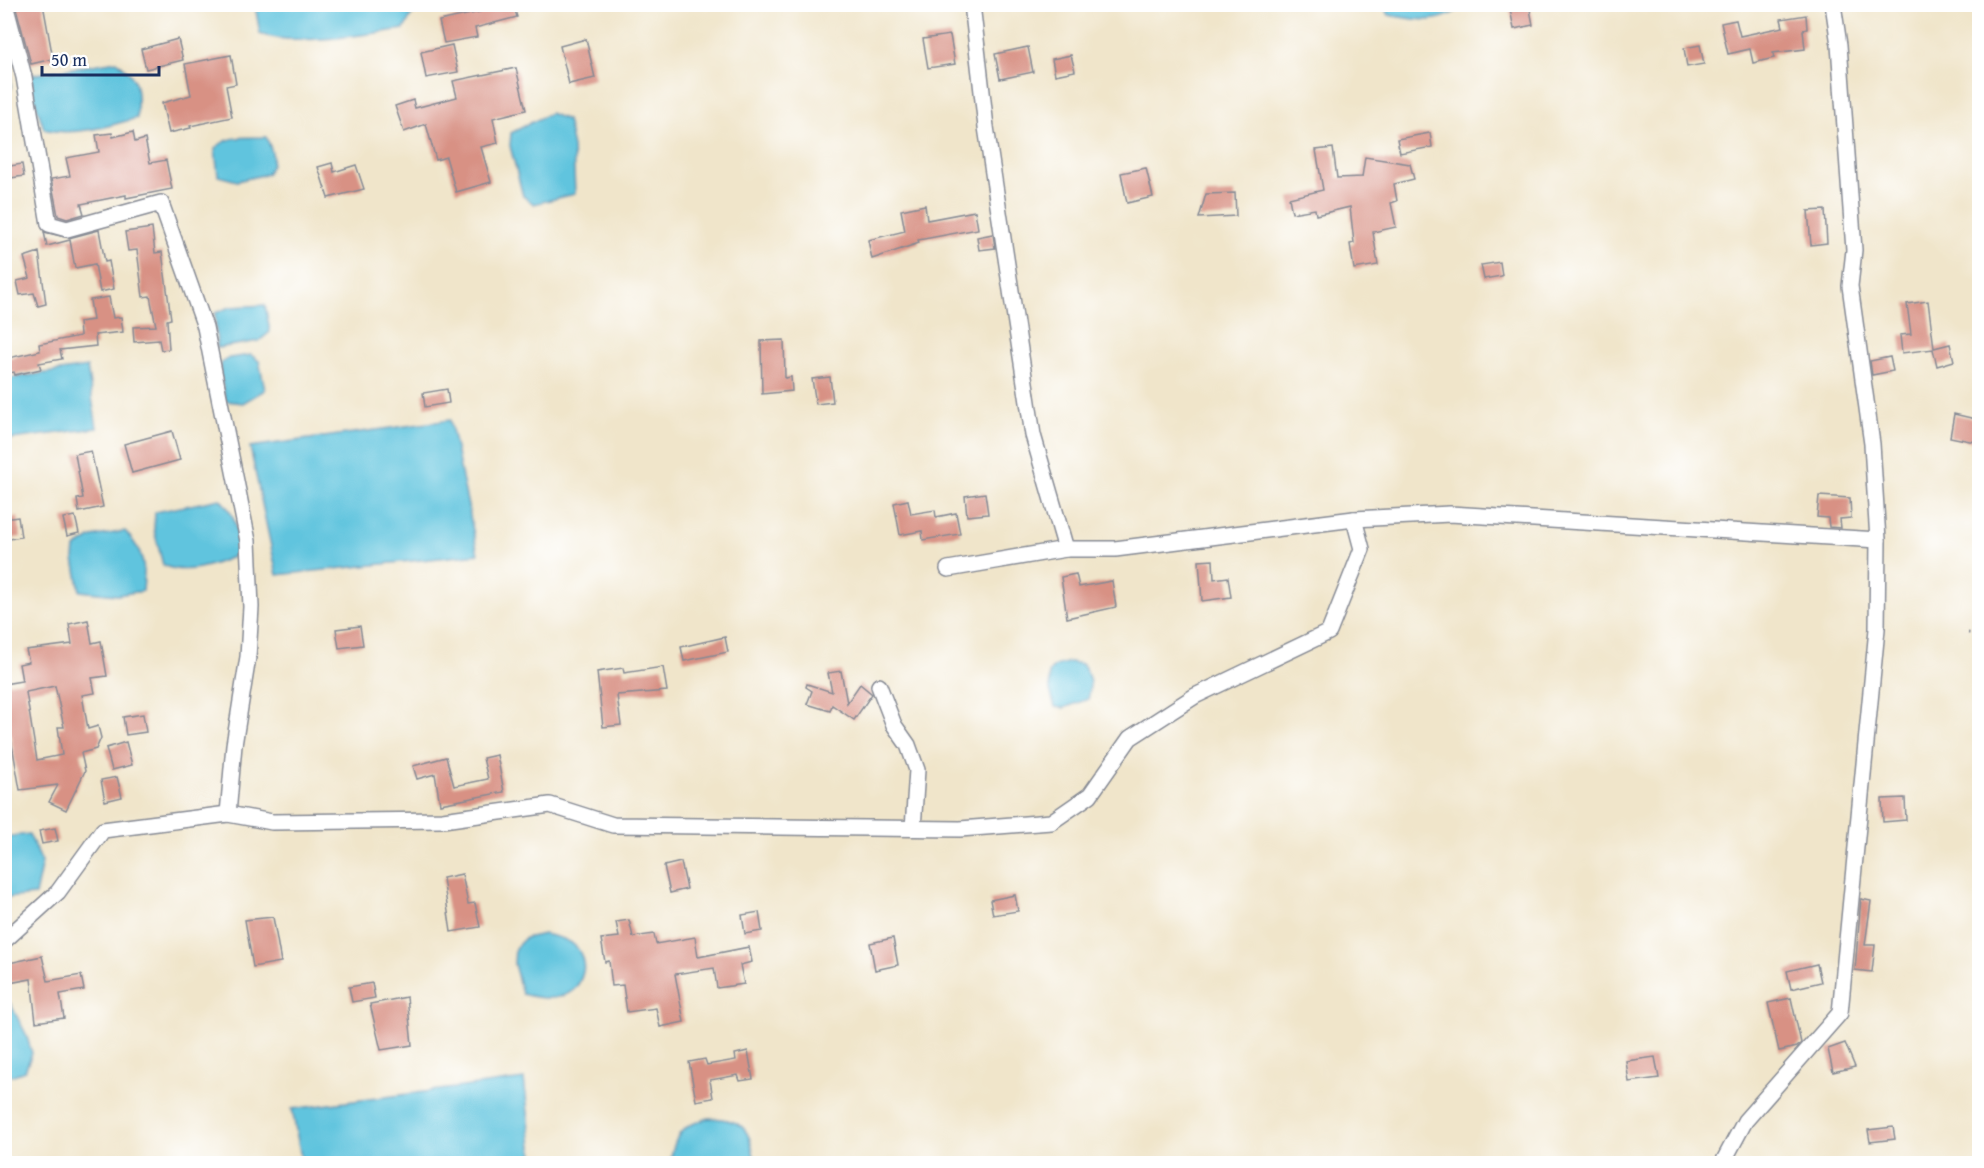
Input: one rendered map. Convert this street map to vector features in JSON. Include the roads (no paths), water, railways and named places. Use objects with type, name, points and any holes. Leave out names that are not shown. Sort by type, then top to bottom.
[{"type":"street","points":[[5,4],[24,77],[49,224],[67,229],[161,203],[205,327],[248,541],[251,607],[248,657],[234,744],[228,814]]},
{"type":"street","points":[[972,4],[989,151],[1033,435],[1066,549]]},
{"type":"street","points":[[1722,1164],[1745,1121],[1840,1013],[1877,629],[1878,540],[1872,444],[1850,286],[1854,250],[1839,45],[1833,4]]},
{"type":"street","points":[[948,569],[1066,549],[1114,549],[1354,519],[1450,514],[1878,540]]},
{"type":"street","points":[[4,941],[58,892],[103,830],[228,814],[272,822],[443,820],[550,805],[613,825],[960,829],[1052,822],[1090,795],[1130,738],[1195,696],[1329,632],[1362,549],[1354,519]]},
{"type":"street","points":[[879,686],[894,725],[908,745],[917,770],[913,828]]},
{"type":"water","points":[[255,4],[417,5],[404,29],[351,36],[292,39],[260,34]]},
{"type":"water","points":[[1383,5],[1464,5],[1447,16],[1428,20],[1389,15]]},
{"type":"water","points":[[5,39],[11,69],[11,89],[5,94]]},
{"type":"water","points":[[117,61],[134,80],[137,118],[79,131],[44,129],[33,95],[31,75]]},
{"type":"water","points":[[550,113],[567,120],[573,147],[575,194],[534,204],[523,196],[510,146],[511,133]]},
{"type":"water","points":[[266,137],[272,156],[272,164],[267,174],[237,181],[218,176],[215,149],[220,144],[238,138]]},
{"type":"water","points":[[265,305],[270,332],[259,341],[217,348],[215,313],[230,307]]},
{"type":"water","points":[[251,355],[259,361],[265,390],[243,403],[226,401],[220,374],[221,363],[229,358]]},
{"type":"water","points":[[87,367],[97,428],[5,440],[5,379]]},
{"type":"water","points":[[450,420],[478,554],[277,575],[250,447]]},
{"type":"water","points":[[220,499],[230,511],[237,532],[235,556],[199,568],[181,570],[163,565],[154,530],[155,512]]},
{"type":"water","points":[[125,531],[136,545],[142,558],[143,591],[117,595],[80,591],[74,559],[75,548],[92,537]]},
{"type":"water","points":[[1070,662],[1082,664],[1087,673],[1090,681],[1088,699],[1064,708],[1055,707],[1050,690],[1049,672],[1055,666]]},
{"type":"water","points":[[29,834],[42,862],[35,895],[5,898],[5,837]]},
{"type":"water","points":[[544,934],[572,943],[579,951],[583,962],[583,972],[579,982],[574,989],[559,997],[541,998],[522,994],[514,964],[515,948],[525,938]]},
{"type":"water","points":[[4,1003],[10,1003],[26,1034],[32,1053],[25,1071],[5,1078]]},
{"type":"water","points":[[524,1079],[534,1163],[302,1163],[292,1109]]},
{"type":"water","points":[[709,1118],[731,1121],[744,1128],[751,1142],[755,1163],[670,1163],[674,1145],[680,1133],[691,1124]]}]
